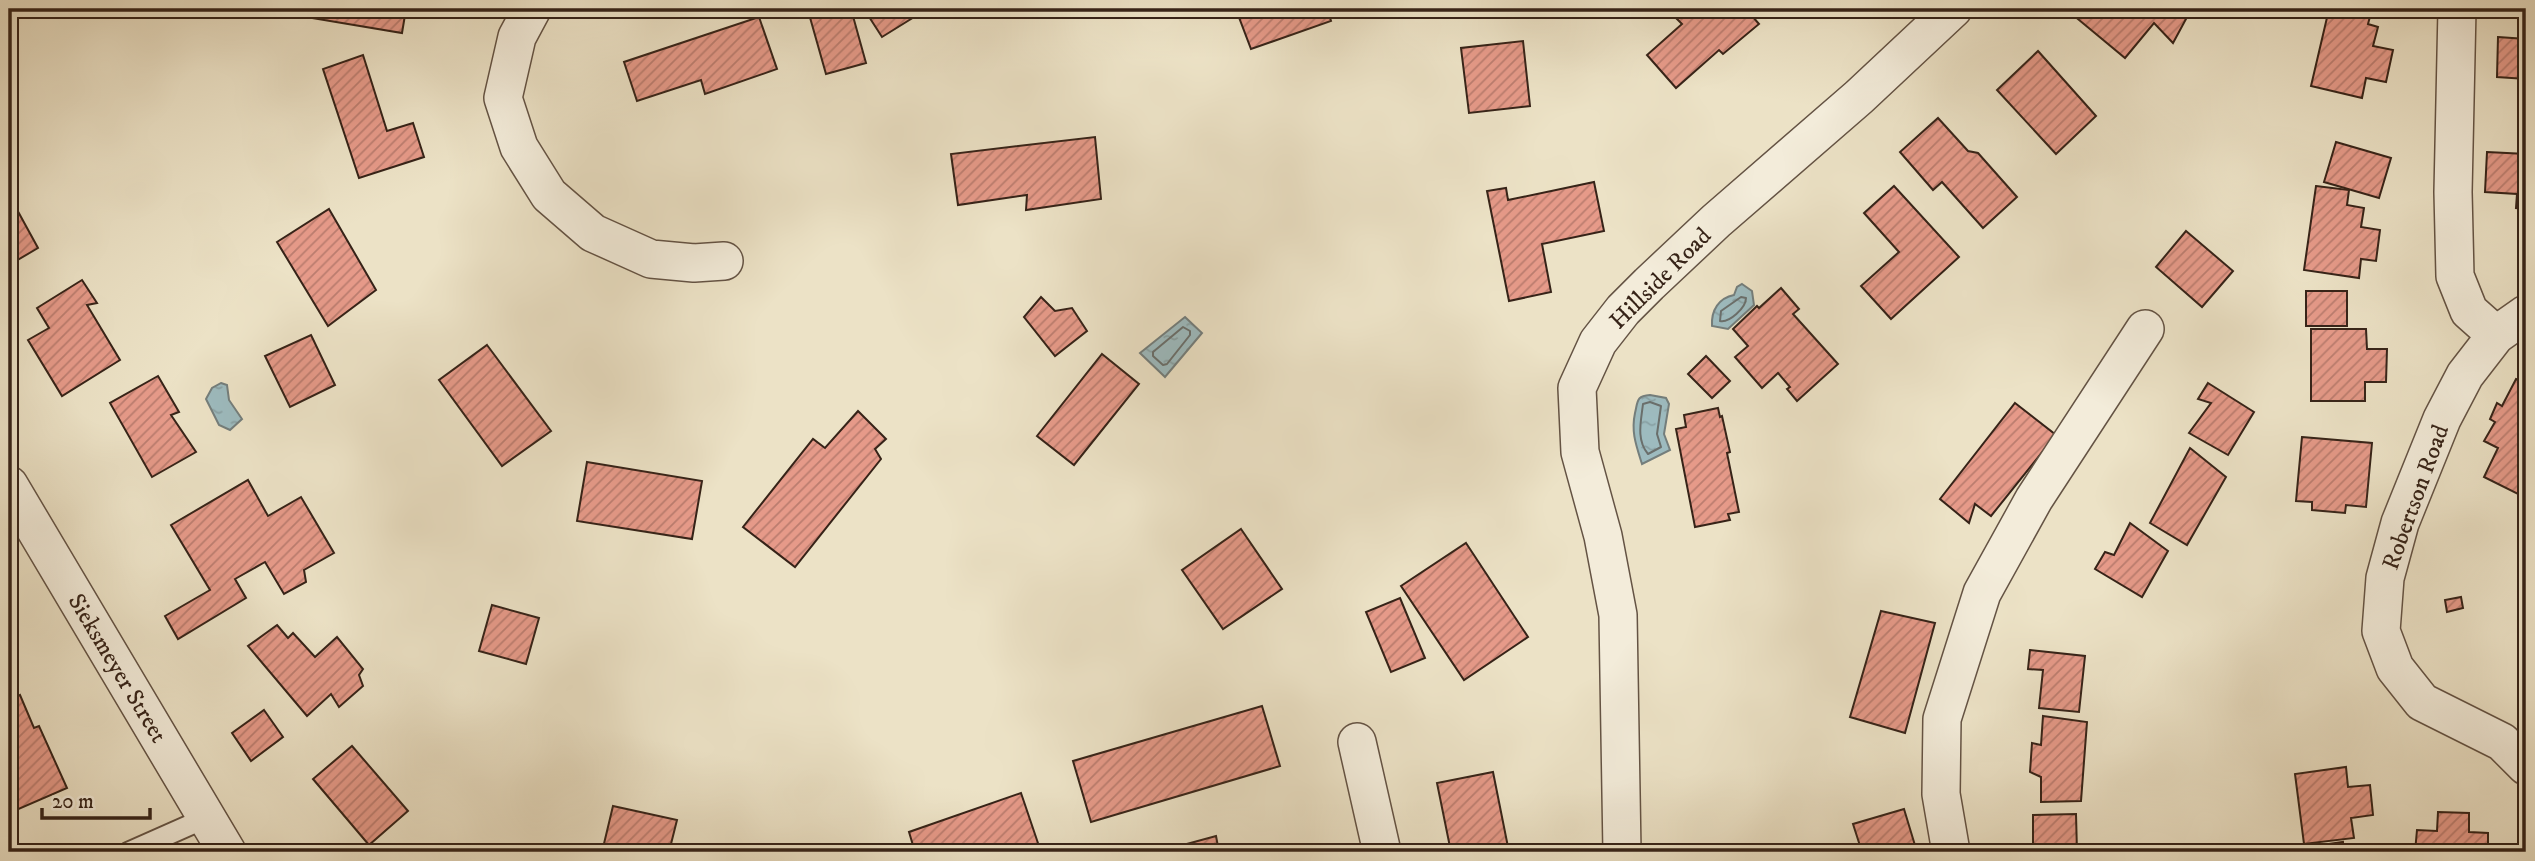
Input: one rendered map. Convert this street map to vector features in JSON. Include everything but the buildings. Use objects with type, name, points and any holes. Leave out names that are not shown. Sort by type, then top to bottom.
[{"type":"street","points":[[532,9],[517,37],[503,99],[519,147],[549,195],[593,233],[652,259],[694,263],[724,261]]},
{"type":"street","name":"Hillside Road","points":[[1622,852],[1618,615],[1603,536],[1580,452],[1577,388],[1598,342],[1640,293],[1716,221],[1858,97],[1953,9]]},
{"type":"street","points":[[2457,9],[2453,192],[2455,276],[2469,311],[2496,335]]},
{"type":"street","name":"Robertson Road","points":[[2526,314],[2496,335],[2465,375],[2421,468],[2400,523],[2385,578],[2381,631],[2395,668],[2422,702],[2502,742],[2526,766]]},
{"type":"street","points":[[1951,852],[1941,794],[1942,719],[1982,593],[2034,499],[2145,330]]},
{"type":"street","name":"Sieksmeyer Street","points":[[9,485],[227,852]]},
{"type":"street","points":[[1357,742],[1382,852]]},
{"type":"lane","points":[[129,852],[208,817]]},
{"type":"water","points":[[1742,284],[1752,291],[1754,305],[1728,329],[1712,326],[1717,306],[1734,295],[1737,287]]},
{"type":"water","points":[[1185,317],[1202,333],[1165,377],[1140,353]]},
{"type":"water","points":[[221,383],[227,385],[229,400],[242,419],[230,430],[219,425],[206,399],[212,388]]},
{"type":"water","points":[[1650,395],[1666,398],[1669,404],[1664,434],[1670,450],[1642,464],[1635,438],[1634,420],[1638,400]]}]
